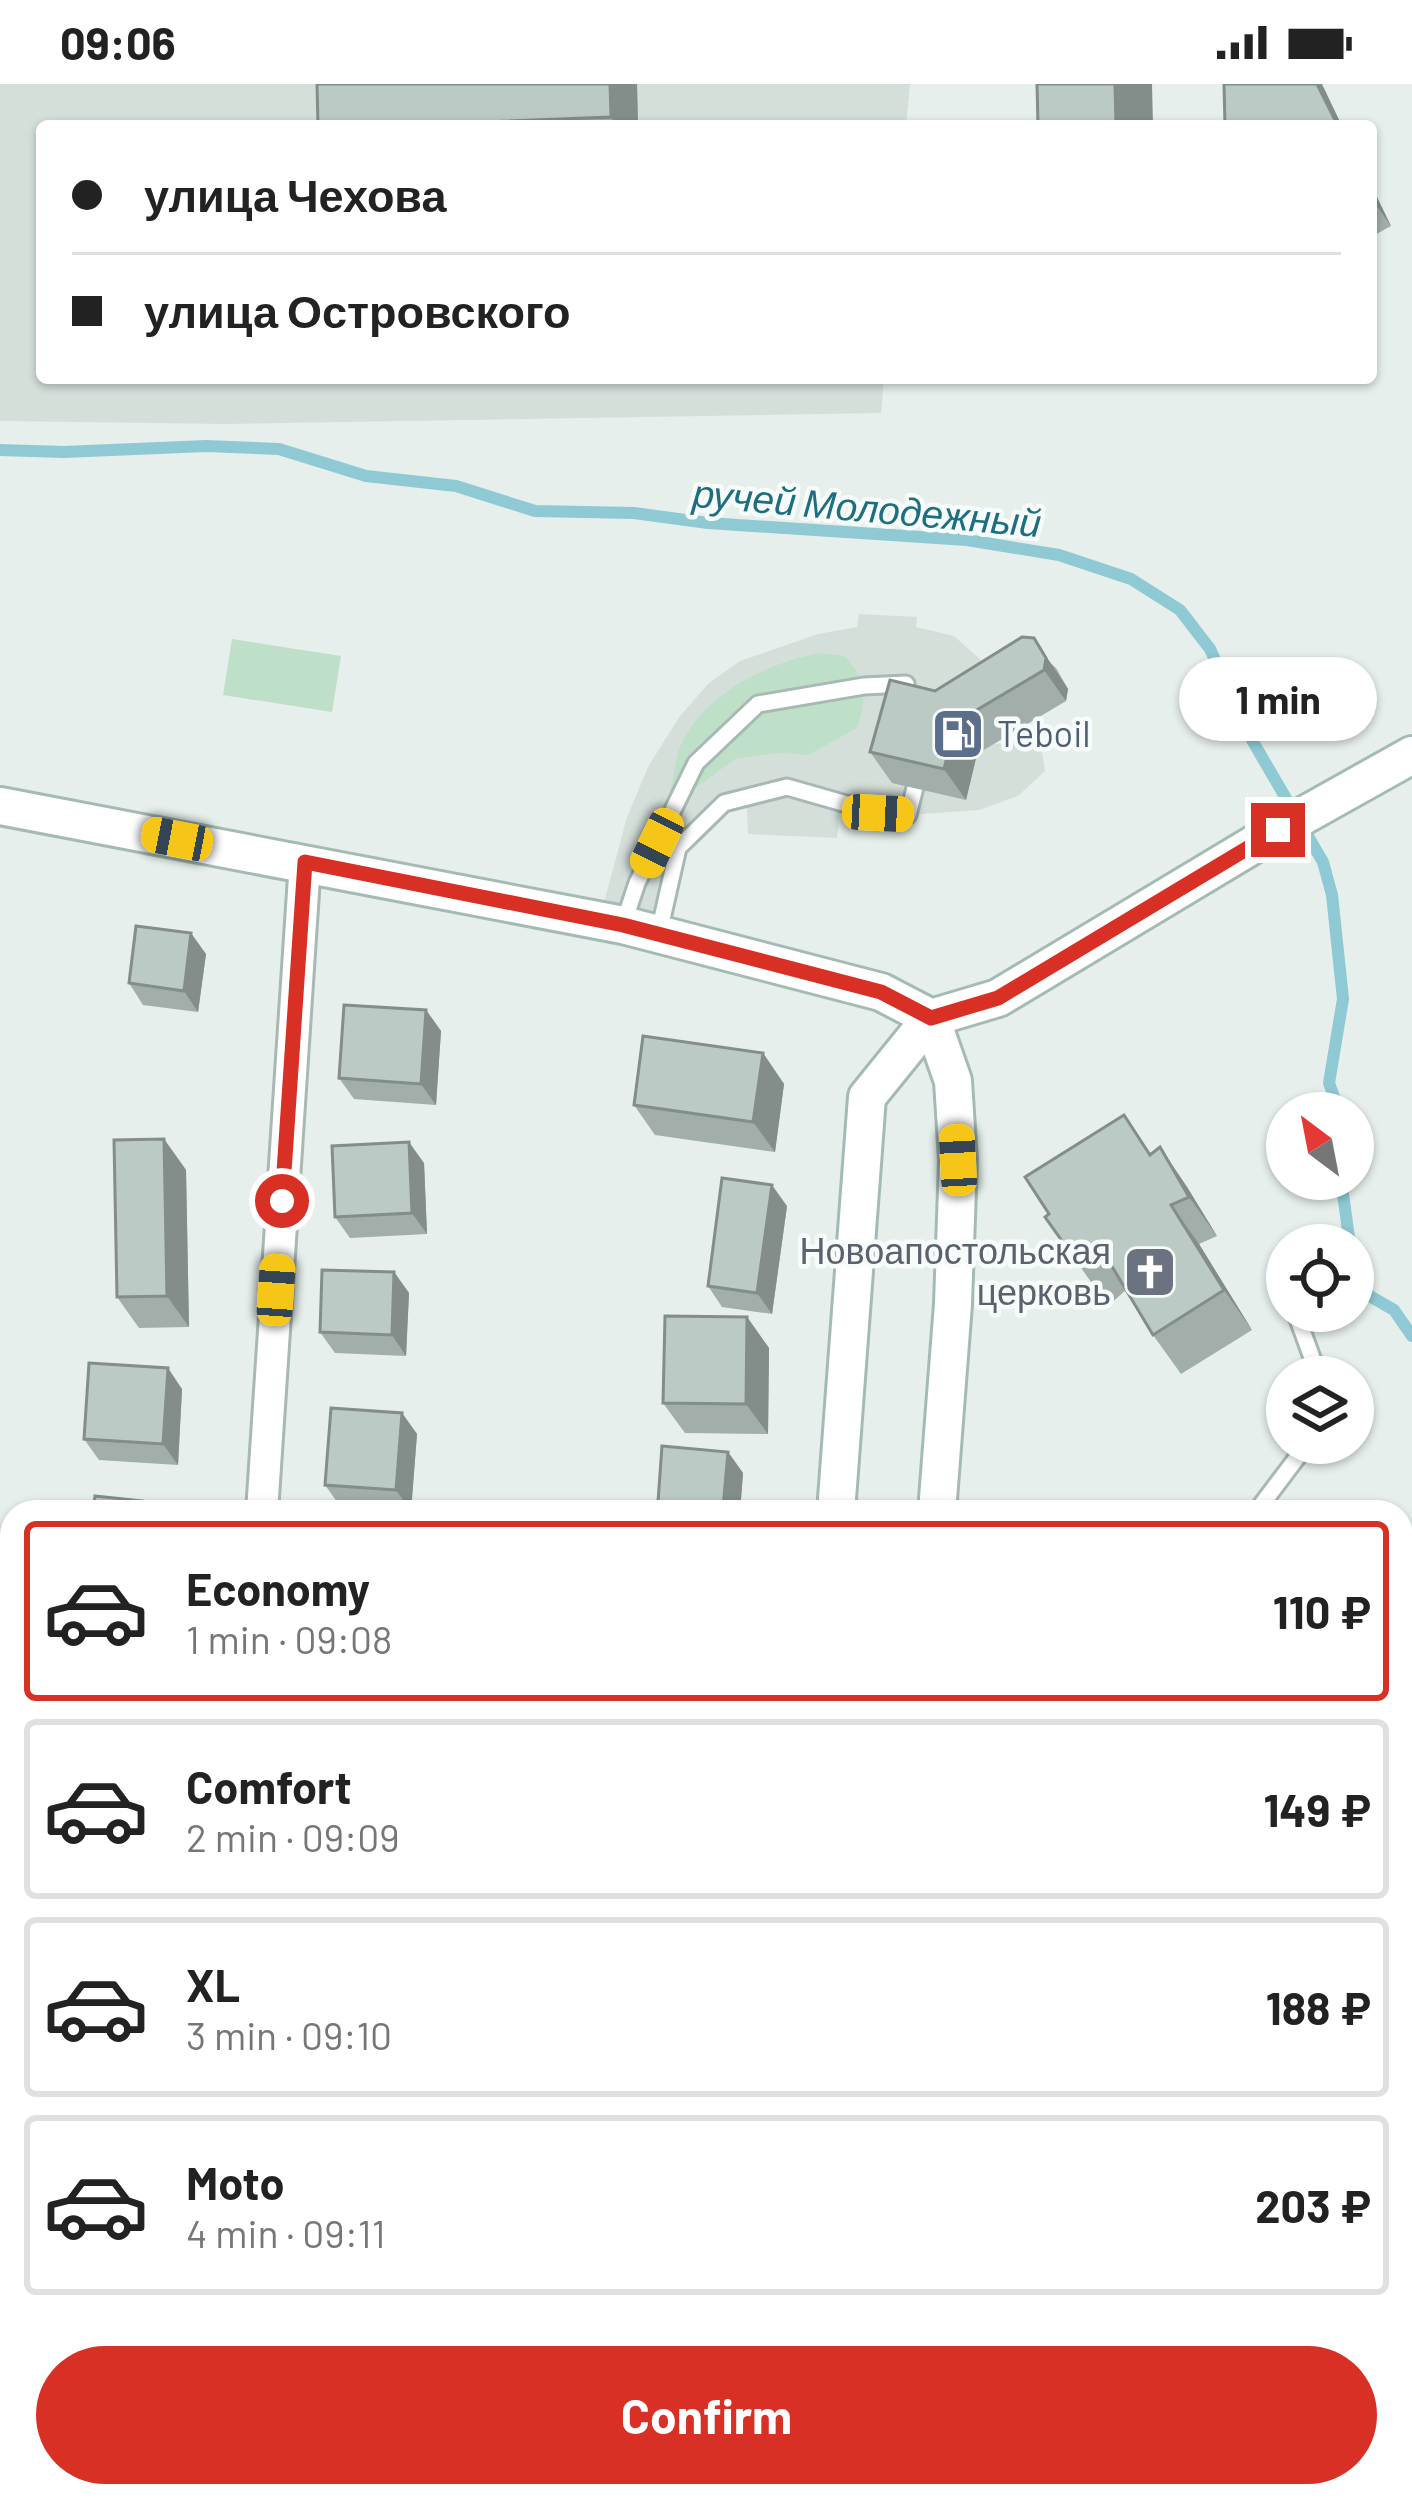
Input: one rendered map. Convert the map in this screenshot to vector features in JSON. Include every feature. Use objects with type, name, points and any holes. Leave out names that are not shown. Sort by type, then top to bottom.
[{"type":"main road","points":[[837,1500],[867,1097],[931,1018],[998,998],[1412,755]]},
{"type":"main road","points":[[0,806],[640,930],[881,992],[931,1018],[953,1082],[958,1160],[938,1500]]},
{"type":"street","points":[[263,1500],[305,862]]},
{"type":"lane","points":[[640,930],[638,883],[696,763],[758,704],[905,683],[914,698]]},
{"type":"lane","points":[[640,930],[678,848],[724,803],[787,787],[878,813],[908,815],[925,751]]},
{"type":"lane","points":[[1265,1500],[1292,1464]]},
{"type":"shaded area","points":[[0,84],[910,84],[907,120],[36,120],[36,384],[883,384],[881,413],[226,424],[0,421]]},
{"type":"shaded area","points":[[859,614],[917,617],[916,627],[954,636],[992,670],[1056,668],[1068,689],[1066,701],[994,744],[1040,740],[1045,771],[1018,796],[979,810],[908,815],[840,811],[837,838],[748,834],[747,806],[724,803],[703,812],[678,848],[658,935],[599,921],[627,817],[649,765],[680,716],[709,683],[740,661],[818,634],[857,627]]},
{"type":"green space","points":[[232,639],[341,656],[332,712],[223,695]]},
{"type":"green space","points":[[821,653],[844,656],[857,672],[863,699],[857,728],[808,755],[777,753],[735,759],[667,809],[678,753],[700,715],[757,674]]},
{"type":"building","points":[[317,84],[610,84],[611,117],[318,120]]},
{"type":"building","points":[[1037,84],[1115,84],[1116,120],[1038,120]]},
{"type":"building","points":[[1224,84],[1317,84],[1335,120],[1225,120]]},
{"type":"building","points":[[1022,637],[1034,638],[1046,658],[1044,670],[955,723],[944,769],[870,752],[890,680],[935,691]]},
{"type":"building","points":[[136,926],[191,933],[184,991],[129,983]]},
{"type":"building","points":[[344,1005],[426,1010],[421,1084],[339,1078]]},
{"type":"building","points":[[643,1036],[763,1053],[753,1122],[634,1105]]},
{"type":"building","name":"Новоапостольская церковь","points":[[1124,1115],[1150,1155],[1160,1147],[1189,1197],[1171,1205],[1224,1290],[1153,1335],[1101,1248],[1080,1266],[1045,1217],[1049,1214],[1025,1177]]},
{"type":"building","points":[[164,1139],[167,1296],[117,1297],[114,1140]]},
{"type":"building","points":[[409,1142],[412,1213],[335,1217],[332,1146]]},
{"type":"building","points":[[722,1178],[772,1185],[757,1293],[708,1286]]},
{"type":"building","points":[[322,1270],[394,1272],[392,1335],[320,1332]]},
{"type":"building","points":[[665,1316],[747,1317],[746,1404],[663,1403]]},
{"type":"building","points":[[89,1363],[168,1368],[163,1444],[84,1439]]},
{"type":"building","points":[[331,1408],[402,1413],[396,1490],[325,1485]]},
{"type":"building","points":[[662,1446],[728,1452],[724,1500],[658,1500]]},
{"type":"waterway","name":"ручей Молодежный","points":[[0,450],[279,449],[366,476],[456,486],[535,511],[634,513],[708,523],[967,540],[1059,555],[1131,579],[1180,610],[1210,649],[1252,740],[1323,862],[1332,895],[1343,999],[1329,1083],[1332,1092]]},
{"type":"waterway","name":"ручей Молодежный","points":[[1344,1200],[1347,1224]]},
{"type":"waterway","name":"ручей Молодежный","points":[[1374,1298],[1394,1310],[1412,1336]]},
{"type":"place","name":"Teboil","points":[[958,734]]},
{"type":"place","name":"Новоапостольская церковь","points":[[1150,1272]]},
{"type":"route","points":[[282,1201],[305,862],[623,925],[881,992],[931,1018],[998,998],[1278,830]]}]
